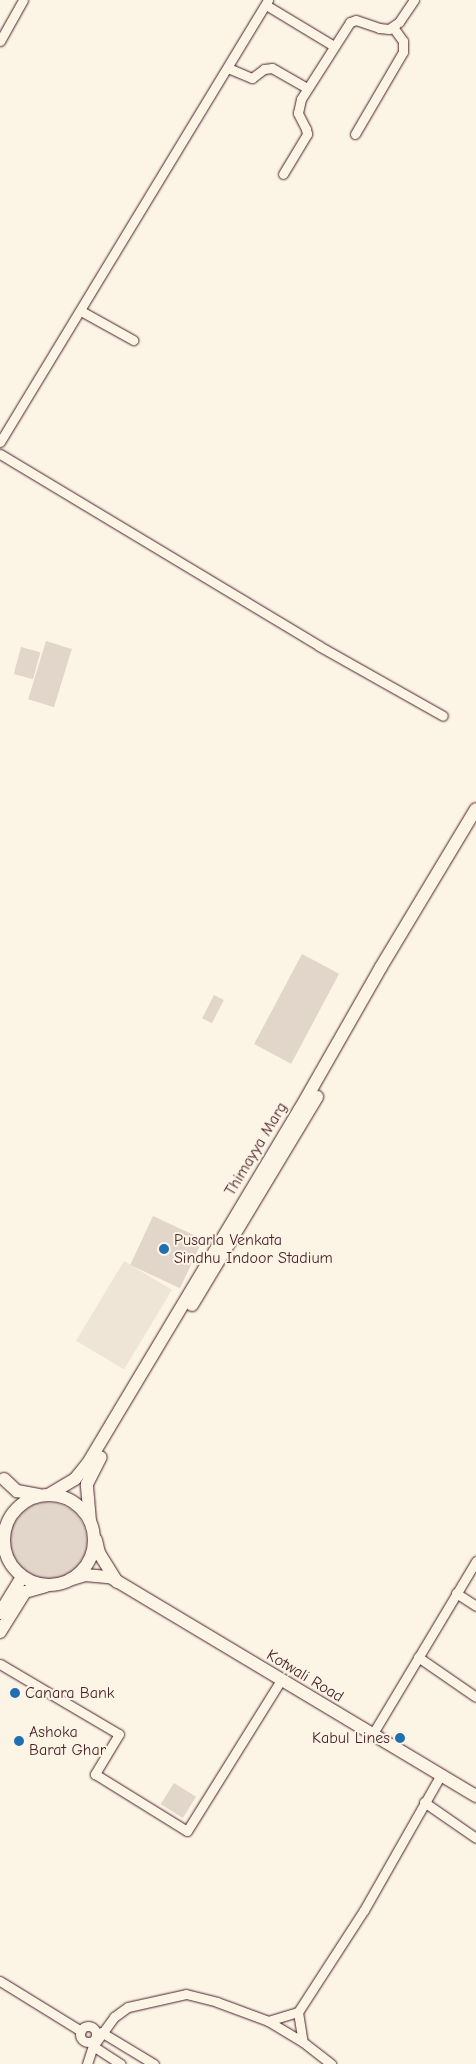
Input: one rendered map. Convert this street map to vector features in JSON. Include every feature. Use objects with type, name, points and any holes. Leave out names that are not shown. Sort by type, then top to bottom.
[{"type":"street","points":[[0,41],[23,0]]},
{"type":"street","points":[[283,174],[306,134],[298,108],[307,88],[353,20],[379,28],[393,27],[414,0]]},
{"type":"street","points":[[0,442],[267,3],[334,46]]},
{"type":"street","points":[[354,134],[403,52],[403,41],[393,27]]},
{"type":"street","points":[[228,68],[252,78],[264,69],[272,68],[307,88]]},
{"type":"street","points":[[81,311],[133,340]]},
{"type":"street","points":[[0,454],[319,646],[443,716]]},
{"type":"street","name":"Thimayya Marg","points":[[92,1526],[87,1484],[94,1468],[304,1112],[381,967],[476,809]]},
{"type":"street","name":"Thimayya Marg","points":[[46,1495],[75,1479],[88,1463],[356,1027],[476,825]]},
{"type":"street","points":[[2,1477],[17,1490],[74,1502],[92,1526],[99,1553],[117,1582]]},
{"type":"street","points":[[2,1477],[10,1495],[2,1549],[14,1569],[22,1577],[36,1583],[48,1585]]},
{"type":"street","points":[[8,1516],[26,1501],[46,1495]]},
{"type":"street","points":[[72,1579],[83,1570],[90,1558],[94,1545],[92,1526]]},
{"type":"street","points":[[372,1735],[476,1561]]},
{"type":"street","points":[[0,1632],[25,1592],[85,1574],[110,1577],[117,1582]]},
{"type":"street","points":[[0,1613],[22,1577]]},
{"type":"street","name":"Kotwali Road","points":[[117,1582],[476,1796]]},
{"type":"street","points":[[456,1594],[476,1606]]},
{"type":"street","points":[[418,1657],[476,1697]]},
{"type":"street","points":[[0,1664],[119,1734],[95,1774],[187,1831],[280,1680]]},
{"type":"street","points":[[268,2021],[298,2012],[364,1910],[440,1776]]},
{"type":"street","points":[[424,1802],[476,1838]]},
{"type":"street","points":[[0,1981],[80,2031],[81,2038],[84,2041],[94,2042],[121,2064]]},
{"type":"street","points":[[88,2064],[94,2042],[114,2017],[128,2007],[186,1994],[268,2021],[303,2042],[331,2064]]},
{"type":"street","points":[[298,2012],[303,2042]]},
{"type":"street","points":[[102,2032],[148,2062]]},
{"type":"shaded area","points":[[46,641],[72,649],[54,707],[28,699]]},
{"type":"shaded area","points":[[21,647],[40,652],[33,679],[14,674]]},
{"type":"shaded area","points":[[302,954],[339,974],[291,1064],[254,1044]]},
{"type":"shaded area","points":[[214,995],[224,1000],[212,1023],[202,1018]]},
{"type":"shaded area","name":"Pusarla Venkata Sindhu Indoor Stadium","points":[[153,1216],[203,1239],[180,1288],[130,1265]]},
{"type":"shaded area","points":[[124,1261],[172,1290],[124,1370],[76,1341]]},
{"type":"shaded area","points":[[48,1502],[63,1505],[76,1513],[84,1526],[87,1541],[84,1556],[76,1569],[63,1577],[48,1580],[33,1577],[20,1569],[12,1556],[9,1541],[12,1526],[20,1513],[33,1505]]},
{"type":"shaded area","points":[[174,1783],[196,1797],[183,1818],[161,1804]]},
{"type":"place","name":"Pusarla Venkata Sindhu Indoor Stadium","points":[[164,1249]]},
{"type":"place","name":"Canara Bank","points":[[15,1693]]},
{"type":"place","name":"Kabul Lines","points":[[400,1738]]},
{"type":"place","name":"Ashoka Barat Ghar","points":[[19,1741]]}]
